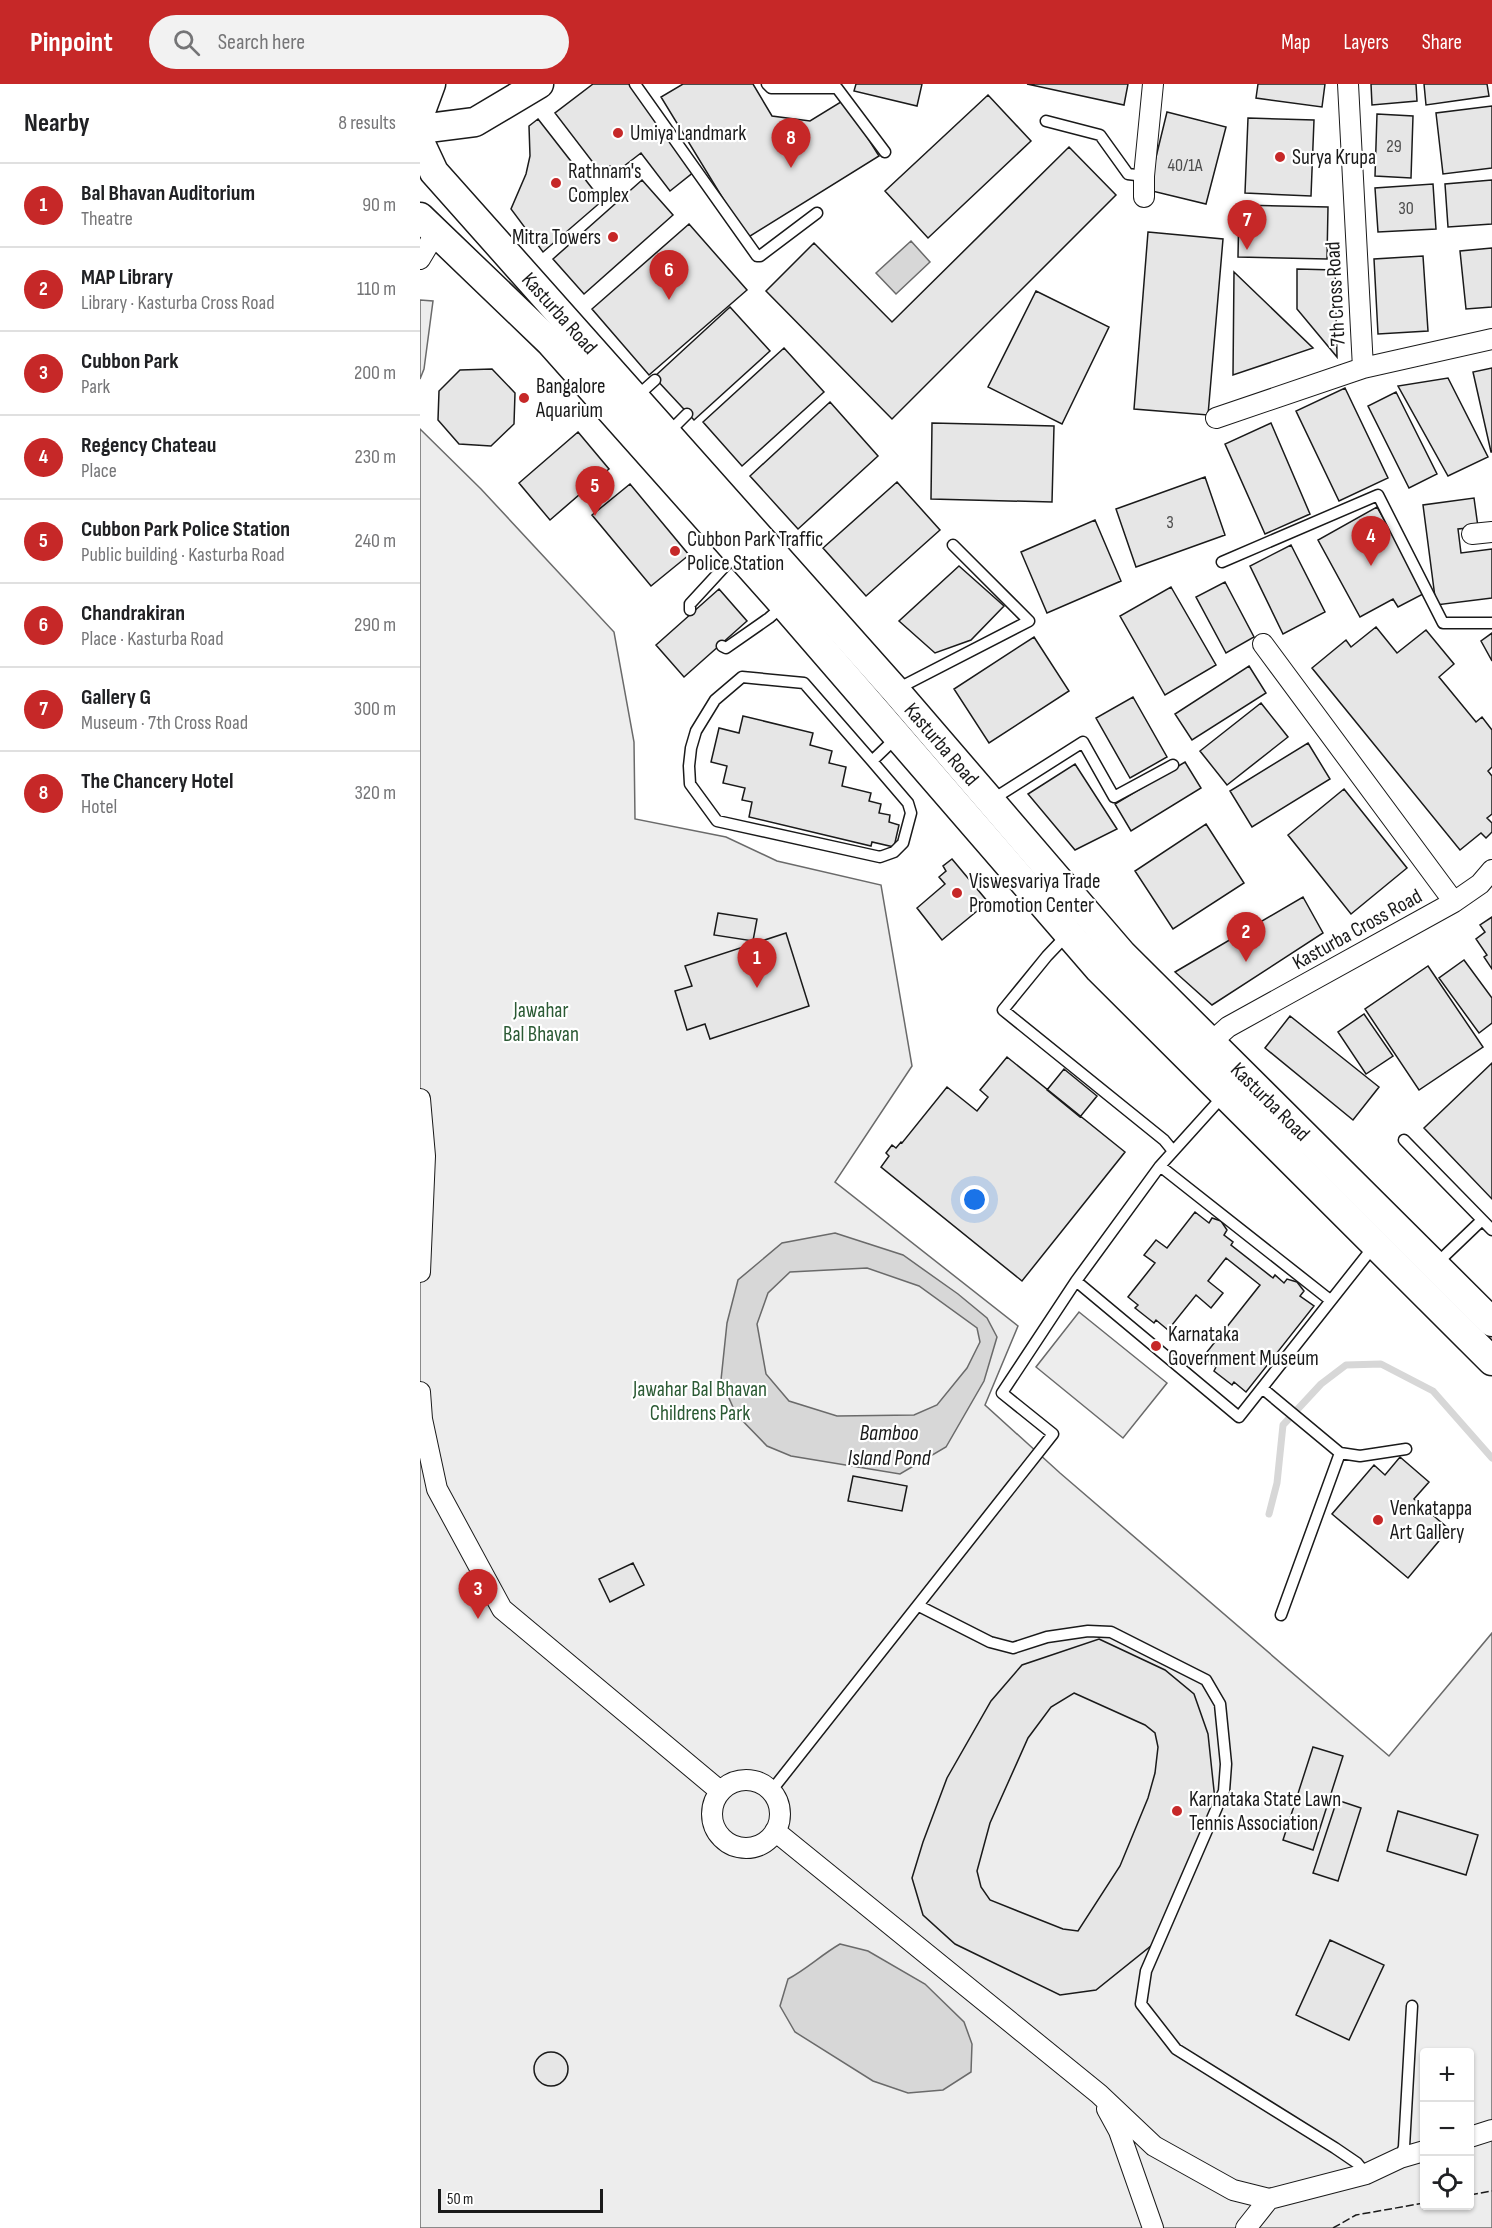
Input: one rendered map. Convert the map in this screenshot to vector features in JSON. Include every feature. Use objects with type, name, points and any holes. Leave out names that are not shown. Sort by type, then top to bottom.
[{"type":"main road","points":[[420,114],[431,84]]},
{"type":"main road","points":[[420,129],[476,122],[539,84]]},
{"type":"main road","name":"Kasturba Road","points":[[420,142],[427,175],[645,389],[667,434],[895,690],[1122,954],[1490,1317]]},
{"type":"main road","name":"Kasturba Road","points":[[428,225],[549,342],[899,736],[1067,935],[1224,1095],[1492,1361]]},
{"type":"street","points":[[1144,197],[1153,84]]},
{"type":"street","name":"7th Cross Road","points":[[1348,84],[1363,368],[1492,339]]},
{"type":"street","points":[[420,259],[428,225]]},
{"type":"street","points":[[1216,418],[1363,368]]},
{"type":"street","points":[[1472,534],[1492,532]]},
{"type":"street","points":[[1263,644],[1454,902]]},
{"type":"street","name":"Kasturba Cross Road","points":[[1210,1043],[1228,1028],[1454,902],[1480,884],[1492,870]]},
{"type":"street","points":[[420,1099],[425,1156],[420,1272]]},
{"type":"street","points":[[420,1392],[422,1419],[437,1489],[502,1609],[720,1791]]},
{"type":"street","points":[[744,1779],[757,1780],[772,1790],[781,1811],[779,1825],[772,1837],[761,1845],[748,1848],[735,1846],[724,1840],[715,1829],[712,1816],[714,1802],[720,1791],[731,1782],[744,1779]]},
{"type":"street","points":[[775,1831],[1099,2094],[1154,2146],[1233,2190],[1269,2199],[1366,2174],[1400,2158],[1420,2152]]},
{"type":"street","points":[[1099,2094],[1119,2131],[1153,2228]]},
{"type":"street","points":[[1474,2136],[1492,2130]]},
{"type":"street","points":[[1246,2228],[1269,2199]]},
{"type":"lane","points":[[635,84],[756,256],[760,256],[817,213]]},
{"type":"lane","points":[[767,84],[771,88],[837,88],[885,152]]},
{"type":"lane","points":[[1046,121],[1100,135],[1128,174],[1144,176]]},
{"type":"lane","points":[[667,434],[687,414]]},
{"type":"lane","points":[[1222,562],[1378,495],[1443,623],[1492,623]]},
{"type":"lane","points":[[895,690],[1029,621],[953,545]]},
{"type":"lane","points":[[690,610],[690,604],[737,553]]},
{"type":"lane","points":[[722,646],[726,648],[784,605]]},
{"type":"lane","points":[[742,677],[804,683],[872,761],[908,804],[911,813],[903,843],[894,852],[880,857],[717,820],[690,784],[689,766],[696,731],[715,700],[742,677]]},
{"type":"lane","points":[[872,761],[899,736]]},
{"type":"lane","points":[[990,801],[1083,742],[1114,797],[1173,765]]},
{"type":"lane","points":[[1067,935],[1003,1010],[1164,1140],[1173,1151]]},
{"type":"lane","points":[[772,1790],[1053,1434],[1002,1393],[1076,1281],[1160,1166],[1224,1095]]},
{"type":"lane","points":[[1404,1140],[1492,1230]]},
{"type":"lane","points":[[1160,1166],[1330,1300]]},
{"type":"lane","points":[[1435,1265],[1482,1220]]},
{"type":"lane","points":[[1076,1281],[1239,1417],[1374,1245]]},
{"type":"lane","points":[[1262,1388],[1340,1453],[1360,1456],[1406,1449]]},
{"type":"lane","points":[[1281,1615],[1340,1453]]},
{"type":"lane","points":[[919,1606],[990,1642],[1013,1648],[1047,1637],[1088,1631],[1111,1632],[1206,1680],[1220,1704],[1226,1764],[1224,1791],[1146,1971],[1140,2004],[1176,2049],[1335,2148],[1357,2163],[1366,2174]]},
{"type":"lane","points":[[1400,2158],[1404,2147],[1412,2006]]},
{"type":"green space","points":[[420,300],[433,301],[424,369],[420,379]]},
{"type":"green space","points":[[420,429],[481,489],[614,632],[634,742],[635,819],[726,837],[777,861],[881,885],[912,1066],[835,1182],[1018,1326],[985,1405],[1060,1473],[1389,1756],[1492,1633],[1492,2228],[420,2228]]},
{"type":"green space","points":[[1079,1312],[1167,1383],[1123,1438],[1036,1367]]},
{"type":"water","points":[[911,241],[930,262],[896,294],[876,273]]},
{"type":"water","name":"Bamboo Island Pond","points":[[835,1233],[903,1255],[958,1294],[987,1318],[997,1337],[984,1381],[946,1447],[900,1474],[791,1456],[767,1446],[736,1414],[721,1380],[727,1323],[738,1280],[782,1243]],"holes":[[[867,1268],[919,1286],[977,1328],[980,1342],[967,1368],[937,1405],[914,1415],[837,1416],[789,1401],[766,1374],[757,1324],[768,1293],[790,1272]]]},
{"type":"water","points":[[840,1944],[868,1951],[925,1984],[964,2022],[972,2044],[971,2072],[943,2090],[908,2093],[873,2081],[795,2032],[780,2006],[788,1979]]},
{"type":"building","name":"Umiya Landmark","points":[[593,84],[629,84],[695,171],[670,191],[641,153],[615,173],[610,166],[601,173],[555,113]]},
{"type":"building","points":[[683,84],[753,84],[772,116],[810,121],[844,100],[879,156],[747,238],[661,97]]},
{"type":"building","points":[[856,84],[922,84],[917,106],[854,91]]},
{"type":"building","points":[[1027,84],[1128,84],[1124,105]]},
{"type":"building","points":[[1258,84],[1325,84],[1322,107],[1256,98]]},
{"type":"building","points":[[1371,84],[1416,84],[1417,101],[1372,105]]},
{"type":"building","points":[[1424,84],[1487,84],[1489,96],[1426,105]]},
{"type":"building","points":[[988,95],[1031,141],[928,238],[885,191]]},
{"type":"building","points":[[1492,106],[1492,168],[1443,174],[1436,113]]},
{"type":"building","points":[[1167,112],[1226,127],[1206,204],[1148,190]]},
{"type":"building","points":[[1377,114],[1413,116],[1411,178],[1375,176]]},
{"type":"building","name":"Surya Krupa","points":[[1248,118],[1314,120],[1311,196],[1245,193]]},
{"type":"building","name":"Rathnam's Complex","points":[[538,119],[602,201],[543,252],[511,209],[526,174],[530,156],[529,126]]},
{"type":"building","points":[[1069,147],[1116,195],[892,419],[766,291],[814,243],[892,322]]},
{"type":"building","name":"Mitra Towers","points":[[642,180],[673,215],[584,294],[553,259]]},
{"type":"building","points":[[1492,180],[1492,224],[1448,227],[1445,184]]},
{"type":"building","points":[[1433,184],[1436,229],[1378,232],[1375,188]]},
{"type":"building","points":[[1239,205],[1328,207],[1327,259],[1238,257]]},
{"type":"building","points":[[689,224],[747,290],[649,375],[592,309]]},
{"type":"building","points":[[1148,232],[1223,239],[1208,415],[1134,409]]},
{"type":"building","points":[[1492,248],[1492,307],[1466,309],[1460,251]]},
{"type":"building","points":[[1423,256],[1428,331],[1378,334],[1374,259]]},
{"type":"building","points":[[1297,269],[1335,270],[1337,357],[1297,309]]},
{"type":"building","points":[[1234,272],[1313,348],[1233,375]]},
{"type":"building","points":[[1036,291],[1109,327],[1062,424],[988,387]]},
{"type":"building","points":[[730,307],[770,351],[694,420],[654,377]]},
{"type":"building","points":[[784,348],[824,392],[742,466],[703,422]]},
{"type":"building","points":[[1492,368],[1492,452],[1491,452],[1473,372]]},
{"type":"building","points":[[492,369],[515,393],[514,424],[491,446],[459,444],[438,420],[439,391],[460,370]]},
{"type":"building","points":[[1448,378],[1488,457],[1448,476],[1398,386]]},
{"type":"building","points":[[1345,388],[1388,478],[1339,501],[1296,411]]},
{"type":"building","points":[[1396,392],[1437,474],[1409,488],[1368,406]]},
{"type":"building","points":[[830,402],[878,456],[798,529],[750,476]]},
{"type":"building","points":[[932,423],[1054,426],[1052,502],[931,499]]},
{"type":"building","points":[[1271,423],[1310,514],[1265,534],[1225,444]]},
{"type":"building","points":[[578,432],[609,469],[550,520],[519,483]]},
{"type":"building","points":[[1205,477],[1225,535],[1136,567],[1116,509]]},
{"type":"building","points":[[897,482],[940,530],[866,596],[823,548]]},
{"type":"building","points":[[630,484],[689,555],[651,586],[592,515]]},
{"type":"building","points":[[1474,498],[1478,527],[1458,529],[1461,553],[1492,549],[1492,598],[1436,605],[1423,505]]},
{"type":"building","points":[[1377,507],[1425,593],[1398,607],[1393,599],[1360,617],[1318,540]]},
{"type":"building","points":[[1095,520],[1121,581],[1047,613],[1021,552]]},
{"type":"building","points":[[1291,545],[1325,612],[1283,634],[1250,566]]},
{"type":"building","points":[[959,566],[1004,606],[971,640],[935,653],[899,621]]},
{"type":"building","points":[[1225,582],[1254,637],[1226,653],[1196,597]]},
{"type":"building","points":[[1171,587],[1216,665],[1165,695],[1120,616]]},
{"type":"building","points":[[719,589],[747,621],[684,677],[656,645]]},
{"type":"building","points":[[1376,627],[1397,653],[1426,630],[1454,664],[1439,677],[1476,722],[1482,717],[1492,730],[1492,767],[1488,771],[1492,776],[1492,814],[1487,818],[1492,823],[1492,832],[1486,838],[1481,833],[1460,850],[1312,668],[1346,640],[1351,647]]},
{"type":"building","points":[[1492,633],[1492,661],[1481,641]]},
{"type":"building","points":[[1034,637],[1069,691],[989,743],[954,689]]},
{"type":"building","points":[[1249,666],[1266,693],[1192,740],[1175,714]]},
{"type":"building","points":[[1133,697],[1167,757],[1130,778],[1096,718]]},
{"type":"building","points":[[1261,703],[1288,737],[1227,785],[1200,751]]},
{"type":"building","points":[[743,716],[813,733],[810,745],[832,751],[829,763],[846,767],[842,786],[871,793],[869,801],[881,804],[879,813],[890,815],[889,822],[899,825],[894,847],[872,842],[871,846],[749,817],[752,802],[742,800],[745,788],[723,783],[727,766],[711,762],[719,728],[739,733]]},
{"type":"building","points":[[1308,743],[1330,779],[1252,827],[1230,791]]},
{"type":"building","points":[[1185,762],[1201,788],[1131,831],[1115,804]]},
{"type":"building","points":[[1075,764],[1117,829],[1075,850],[1028,794]]},
{"type":"building","points":[[1344,789],[1407,868],[1351,914],[1288,835]]},
{"type":"building","points":[[1206,824],[1244,883],[1173,929],[1135,871]]},
{"type":"building","name":"Viswesvariya Trade Promotion Center","points":[[952,859],[988,902],[942,940],[917,908],[945,884],[939,877],[946,871],[943,866]]},
{"type":"building","points":[[1303,897],[1323,933],[1212,1005],[1175,972]]},
{"type":"building","points":[[718,913],[757,919],[753,941],[714,935]]},
{"type":"building","points":[[1492,917],[1492,969],[1484,957],[1487,955],[1476,939],[1485,932],[1480,925]]},
{"type":"building","points":[[786,933],[809,1006],[710,1039],[705,1024],[687,1030],[675,991],[692,986],[685,966]]},
{"type":"building","points":[[1464,960],[1492,998],[1492,1023],[1479,1033],[1439,978]]},
{"type":"building","points":[[1428,966],[1483,1047],[1419,1090],[1365,1009]]},
{"type":"building","points":[[1364,1014],[1393,1056],[1366,1074],[1338,1032]]},
{"type":"building","points":[[1290,1016],[1379,1087],[1353,1120],[1265,1048]]},
{"type":"building","points":[[1007,1057],[1125,1152],[1022,1281],[881,1167],[889,1156],[886,1153],[892,1145],[896,1148],[902,1143],[947,1087],[977,1111],[988,1097],[980,1090]]},
{"type":"building","points":[[1492,1063],[1492,1199],[1424,1128]]},
{"type":"building","points":[[1064,1069],[1097,1096],[1080,1117],[1047,1090]]},
{"type":"building","points":[[1195,1212],[1209,1223],[1212,1218],[1221,1221],[1227,1230],[1224,1235],[1233,1242],[1231,1245],[1273,1278],[1275,1275],[1284,1283],[1287,1279],[1297,1282],[1304,1291],[1300,1296],[1314,1306],[1246,1392],[1234,1382],[1232,1385],[1214,1371],[1216,1367],[1203,1357],[1260,1285],[1226,1258],[1208,1281],[1223,1293],[1211,1308],[1196,1295],[1168,1330],[1156,1320],[1154,1323],[1135,1308],[1138,1305],[1128,1297],[1155,1263],[1144,1255],[1156,1240],[1167,1248]]},
{"type":"building","points":[[1400,1457],[1429,1482],[1414,1499],[1449,1529],[1408,1578],[1332,1514],[1374,1465],[1385,1475]]},
{"type":"building","points":[[853,1476],[907,1486],[902,1511],[848,1501]]},
{"type":"building","points":[[633,1563],[644,1585],[610,1602],[599,1579]]},
{"type":"building","name":"Karnataka State Lawn Tennis Association","points":[[1099,1639],[1165,1670],[1194,1694],[1208,1734],[1215,1800],[1152,1945],[1096,1990],[1060,1995],[955,1944],[923,1915],[912,1878],[947,1778],[991,1701],[1022,1665]],"holes":[[[1074,1693],[1145,1725],[1155,1733],[1158,1747],[1155,1773],[1148,1798],[1120,1866],[1078,1931],[1063,1929],[990,1900],[981,1887],[977,1871],[990,1823],[1028,1738],[1051,1707]]]},
{"type":"building","points":[[1313,1747],[1343,1756],[1313,1850],[1283,1840]]},
{"type":"building","points":[[1337,1800],[1361,1808],[1338,1881],[1313,1873]]},
{"type":"building","points":[[1398,1811],[1478,1835],[1466,1875],[1387,1851]]},
{"type":"building","points":[[1330,1940],[1384,1965],[1349,2040],[1296,2015]]},
{"type":"building","points":[[551,2052],[563,2057],[568,2069],[563,2081],[551,2086],[539,2081],[534,2069],[539,2057]]},
{"type":"waterway","points":[[1269,1514],[1277,1483],[1283,1425],[1321,1384],[1346,1365],[1381,1364],[1433,1391],[1492,1458]]},
{"type":"fence","points":[[1474,2194],[1492,2191]]},
{"type":"fence","points":[[1333,2228],[1356,2215],[1420,2204]]},
{"type":"place","name":"Umiya Landmark","points":[[618,133]]},
{"type":"place","name":"Surya Krupa","points":[[1280,157]]},
{"type":"place","name":"The Chancery Hotel","points":[[791,168]]},
{"type":"place","name":"Rathnam's Complex","points":[[556,183]]},
{"type":"place","name":"Mitra Towers","points":[[613,237]]},
{"type":"place","name":"Gallery G","points":[[1247,250]]},
{"type":"place","name":"Chandrakiran","points":[[669,300]]},
{"type":"place","name":"Bangalore Aquarium","points":[[524,398]]},
{"type":"place","name":"Cubbon Park Police Station","points":[[595,516]]},
{"type":"place","name":"Cubbon Park Traffic Police Station","points":[[675,551]]},
{"type":"place","name":"Regency Chateau","points":[[1371,566]]},
{"type":"place","name":"Viswesvariya Trade Promotion Center","points":[[957,893]]},
{"type":"place","name":"MAP Library","points":[[1246,962]]},
{"type":"place","name":"Bal Bhavan Auditorium","points":[[757,988]]},
{"type":"place","name":"Karnataka Government Museum","points":[[1156,1346]]},
{"type":"place","name":"Venkatappa Art Gallery","points":[[1378,1520]]},
{"type":"place","name":"Cubbon Park","points":[[478,1619]]},
{"type":"place","name":"Karnataka State Lawn Tennis Association","points":[[1177,1811]]},
{"type":"park label","name":"Jawahar Bal Bhavan","points":[[541,1022]]},
{"type":"park label","name":"Jawahar Bal Bhavan Childrens Park","points":[[700,1401]]}]
